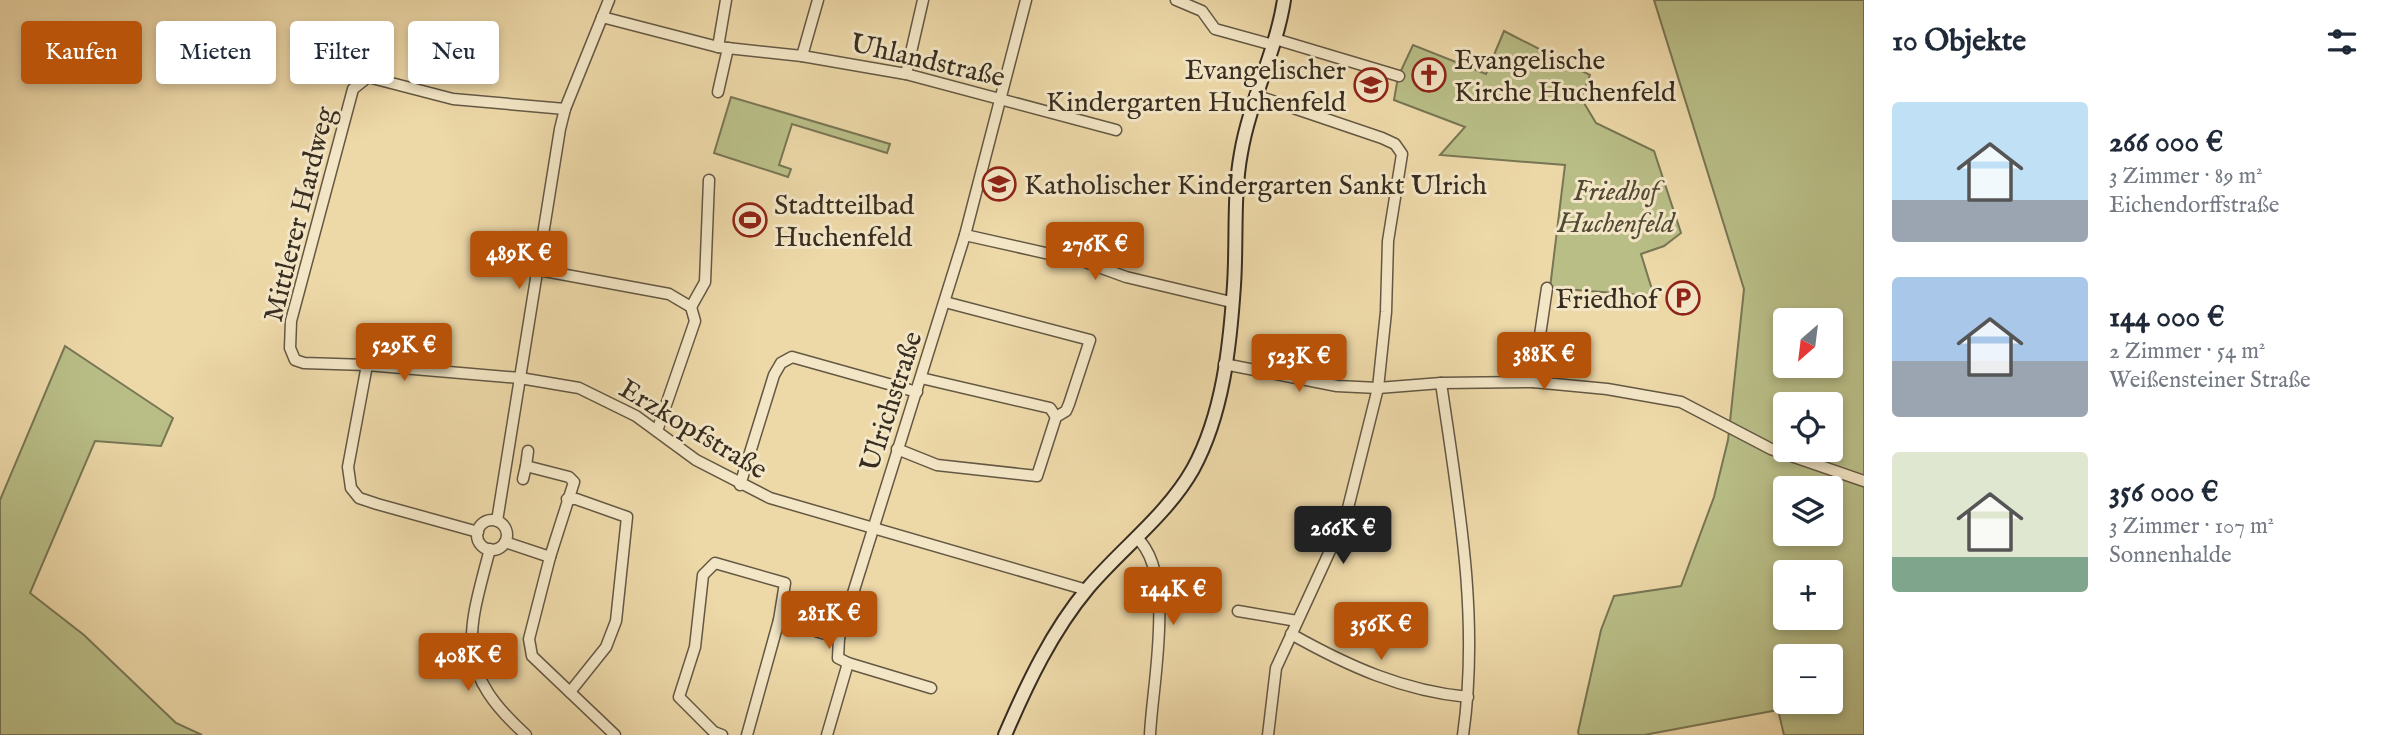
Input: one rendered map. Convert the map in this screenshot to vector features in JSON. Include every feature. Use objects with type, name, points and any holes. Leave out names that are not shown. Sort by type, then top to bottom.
[{"type":"main road","points":[[1005,735],[1060,627],[1087,590],[1156,519],[1192,471],[1217,410],[1231,302],[1236,193],[1241,152],[1284,0]]},
{"type":"street","points":[[497,521],[565,109],[609,0]]},
{"type":"street","points":[[718,92],[726,0]]},
{"type":"street","points":[[803,56],[818,0]]},
{"type":"street","points":[[906,74],[923,0]]},
{"type":"street","name":"Ulrichstraße","points":[[839,638],[945,303],[1027,0]]},
{"type":"street","points":[[1175,0],[1202,11],[1215,29],[1399,76]]},
{"type":"street","name":"Uhlandstraße","points":[[601,18],[723,47],[803,56],[906,74],[1116,130]]},
{"type":"street","name":"Mittlerer Hardweg","points":[[295,360],[290,348],[290,321],[353,89],[368,77],[453,99],[565,109]]},
{"type":"street","points":[[1255,95],[1382,138],[1395,144],[1402,154],[1388,241],[1378,388],[1346,516],[1327,564],[1276,668],[1268,735]]},
{"type":"street","points":[[691,307],[705,282],[709,180]]},
{"type":"street","points":[[965,235],[1085,262],[1126,277],[1231,302]]},
{"type":"street","points":[[539,270],[669,294],[691,307],[695,321],[657,431]]},
{"type":"street","points":[[1533,382],[1547,288]]},
{"type":"street","points":[[897,449],[937,465],[1037,476],[1056,417],[1066,411],[1090,340],[945,303]]},
{"type":"street","points":[[740,485],[774,374],[782,363],[792,358],[916,392]]},
{"type":"street","name":"Erzkopfstraße","points":[[295,360],[304,363],[367,365],[520,378],[579,388],[636,416],[695,460],[770,498],[1087,590]]},
{"type":"street","points":[[367,365],[348,467],[351,488],[359,498],[478,532]]},
{"type":"street","points":[[1224,365],[1337,386],[1378,388],[1441,383],[1533,382],[1607,388],[1681,402],[1771,449],[1864,481]]},
{"type":"street","points":[[921,378],[1050,408],[1056,417]]},
{"type":"street","points":[[1441,383],[1467,564],[1468,697],[1462,735]]},
{"type":"street","points":[[523,479],[528,451]]},
{"type":"street","points":[[526,466],[569,477],[574,482],[550,557],[528,648],[532,656],[615,735]]},
{"type":"street","points":[[567,499],[576,499],[627,517],[616,621],[606,647],[570,692]]},
{"type":"street","points":[[489,550],[479,541],[478,532],[482,523],[497,521]]},
{"type":"street","points":[[489,550],[500,547],[505,542],[506,530],[497,521]]},
{"type":"street","points":[[1136,537],[1151,557],[1159,604],[1150,735]]},
{"type":"street","points":[[505,542],[550,557]]},
{"type":"street","points":[[489,550],[471,623],[473,657],[478,681],[526,735]]},
{"type":"street","points":[[722,735],[714,732],[679,697],[695,647],[703,575],[707,568],[715,563],[785,583],[779,620],[747,735]]},
{"type":"street","points":[[1238,611],[1297,621]]},
{"type":"street","points":[[779,620],[839,638],[838,658],[848,663],[931,688]]},
{"type":"street","points":[[1291,635],[1388,681],[1432,693],[1468,697]]},
{"type":"street","points":[[827,735],[848,663]]},
{"type":"green space","points":[[1654,0],[1864,0],[1864,735],[1784,735],[1779,714],[1843,714],[1843,644],[1773,644],[1773,711],[1644,735],[1579,735],[1601,630],[1614,596],[1681,586],[1714,497],[1728,440],[1744,289]]},
{"type":"green space","name":"Friedhof Huchenfeld","points":[[1504,31],[1590,75],[1581,98],[1596,123],[1654,151],[1681,233],[1664,246],[1641,254],[1654,296],[1550,288],[1565,165],[1440,155],[1465,127],[1394,100],[1398,77],[1413,45],[1486,74]]},
{"type":"green space","points":[[731,97],[890,144],[887,153],[792,124],[779,165],[791,169],[788,177],[714,153]]},
{"type":"green space","points":[[65,346],[173,418],[161,446],[95,441],[30,593],[84,635],[176,723],[202,735],[0,735],[0,500]]},
{"type":"place","name":"Evangelische Kirche Huchenfeld","points":[[1429,75]]},
{"type":"place","name":"Evangelischer Kindergarten Huchenfeld","points":[[1371,85]]},
{"type":"place","name":"Katholischer Kindergarten Sankt Ulrich","points":[[999,184]]},
{"type":"place","name":"Stadtteilbad Huchenfeld","points":[[750,220]]},
{"type":"place","name":"Friedhof","points":[[1683,298]]}]
